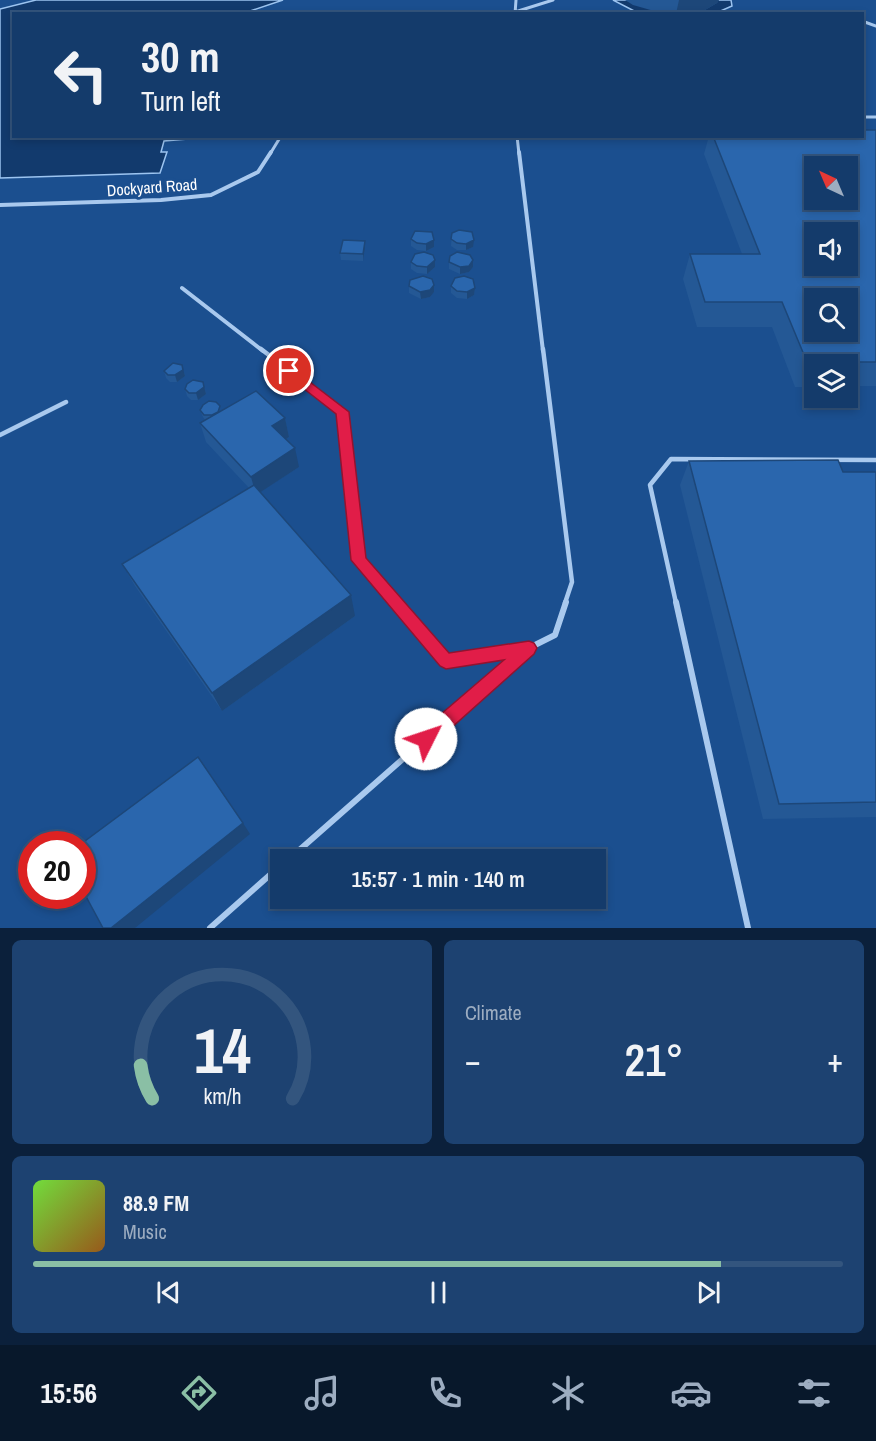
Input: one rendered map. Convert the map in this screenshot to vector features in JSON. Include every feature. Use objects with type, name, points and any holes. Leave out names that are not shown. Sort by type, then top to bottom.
[{"type":"lane","points":[[517,12],[553,0]]},
{"type":"lane","name":"Dockyard Road","points":[[0,205],[161,200],[211,195],[258,172],[280,138]]},
{"type":"lane","points":[[301,849],[529,648],[555,635],[572,582],[517,138]]},
{"type":"lane","points":[[182,288],[343,412],[358,560],[446,661],[529,648]]},
{"type":"lane","points":[[0,435],[66,402]]},
{"type":"lane","points":[[748,928],[650,485],[670,459],[876,460]]},
{"type":"lane","points":[[210,928],[270,875]]},
{"type":"water","points":[[36,0],[283,0],[250,11],[252,12],[12,12],[12,138],[188,138],[164,141],[161,152],[167,152],[160,173],[0,178],[0,9]]},
{"type":"water","points":[[613,0],[731,0],[732,6],[718,12],[636,12]]},
{"type":"building","points":[[864,130],[876,130],[876,362],[858,362],[858,354],[804,355],[782,302],[705,302],[690,254],[760,254],[714,138],[864,138]]},
{"type":"building","points":[[459,230],[472,232],[474,240],[466,244],[457,243],[451,239],[452,233]]},
{"type":"building","points":[[415,231],[432,232],[434,240],[426,244],[417,243],[411,239]]},
{"type":"building","points":[[343,240],[365,241],[363,254],[340,253]]},
{"type":"building","points":[[424,252],[433,255],[435,260],[427,267],[417,266],[411,262],[415,254]]},
{"type":"building","points":[[457,252],[470,255],[473,260],[469,266],[460,267],[449,262],[450,256]]},
{"type":"building","points":[[423,276],[432,279],[434,285],[430,290],[420,292],[409,286],[410,280]]},
{"type":"building","points":[[464,276],[473,279],[475,288],[467,292],[457,291],[451,286],[455,278]]},
{"type":"building","points":[[173,363],[182,365],[183,370],[175,375],[168,375],[164,371]]},
{"type":"building","points":[[193,380],[203,382],[204,387],[196,393],[189,393],[185,389],[187,384]]},
{"type":"building","points":[[256,391],[285,418],[272,426],[295,448],[251,477],[200,423]]},
{"type":"building","points":[[209,401],[216,402],[220,406],[218,412],[204,415],[200,410]]},
{"type":"building","points":[[838,460],[843,472],[876,472],[876,802],[779,804],[689,461]]},
{"type":"building","points":[[254,485],[351,595],[212,693],[122,564]]},
{"type":"building","points":[[198,757],[243,823],[111,928],[103,928],[93,909],[96,909],[96,833]]},
{"type":"route","points":[[289,371],[343,412],[358,560],[446,661],[529,648],[426,739]]}]
